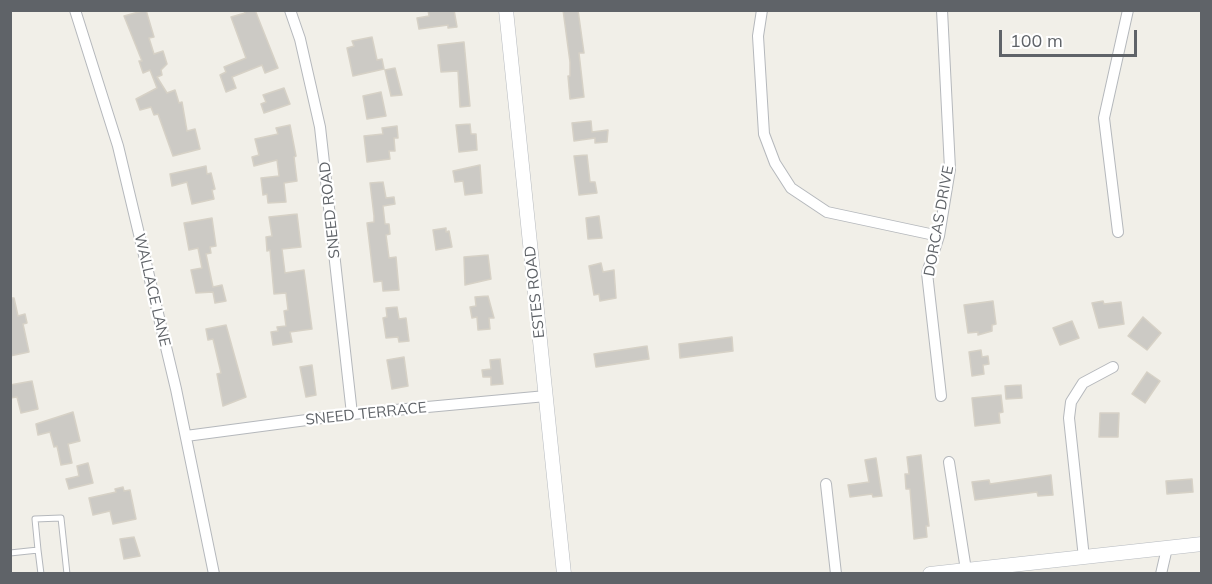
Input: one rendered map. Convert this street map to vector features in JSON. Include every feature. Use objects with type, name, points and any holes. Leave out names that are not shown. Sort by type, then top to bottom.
[{"type":"main road","name":"ESTES ROAD","points":[[506,10],[564,573]]},
{"type":"main road","points":[[930,573],[1202,544]]},
{"type":"street","name":"WALLACE LANE","points":[[75,10],[118,146],[186,436],[214,573]]},
{"type":"street","name":"SNEED ROAD","points":[[290,10],[300,39],[320,127],[352,414]]},
{"type":"street","points":[[762,10],[758,36],[764,134],[775,163],[791,188],[827,212],[939,236]]},
{"type":"street","name":"DORCAS DRIVE","points":[[941,396],[927,273],[939,236],[950,170],[942,10]]},
{"type":"street","points":[[1118,232],[1104,118],[1128,10]]},
{"type":"street","points":[[1084,558],[1069,418],[1071,402],[1083,383],[1113,367]]},
{"type":"street","name":"SNEED TERRACE","points":[[186,436],[352,414],[546,396]]},
{"type":"street","points":[[949,462],[966,570]]},
{"type":"street","points":[[826,484],[836,573]]},
{"type":"street","points":[[1161,573],[1167,548]]},
{"type":"lane","points":[[41,573],[35,519],[61,518],[67,573]]},
{"type":"lane","points":[[10,552],[38,550]]},
{"type":"building","points":[[146,10],[154,37],[149,38],[154,54],[163,51],[167,64],[161,70],[162,75],[157,77],[167,93],[175,90],[179,103],[182,102],[187,131],[195,129],[200,149],[173,156],[158,114],[154,115],[151,107],[140,110],[136,99],[157,88],[150,70],[143,73],[139,61],[142,61],[124,16]]},
{"type":"building","points":[[244,10],[255,10],[278,68],[265,73],[262,65],[232,77],[236,88],[226,92],[220,75],[226,72],[224,67],[246,58],[231,17],[245,13]]},
{"type":"building","points":[[428,10],[454,10],[457,27],[448,28],[448,25],[419,29],[417,18],[429,16]]},
{"type":"building","points":[[563,10],[578,10],[584,53],[579,53],[584,97],[570,99],[568,76],[570,76],[570,62]]},
{"type":"building","points":[[372,37],[377,60],[382,59],[384,69],[353,76],[347,48],[354,46],[352,41]]},
{"type":"building","points":[[464,42],[470,106],[460,107],[458,71],[441,72],[438,45]]},
{"type":"building","points":[[395,68],[402,95],[391,96],[385,70]]},
{"type":"building","points":[[284,88],[290,104],[264,113],[261,104],[266,102],[263,95]]},
{"type":"building","points":[[381,92],[386,116],[367,119],[363,96]]},
{"type":"building","points":[[591,121],[592,132],[608,130],[607,142],[595,143],[595,138],[574,141],[572,123]]},
{"type":"building","points":[[470,124],[471,134],[476,134],[477,150],[459,152],[456,125]]},
{"type":"building","points":[[290,125],[296,156],[294,157],[297,181],[284,183],[286,202],[268,203],[267,194],[263,195],[261,178],[279,176],[277,160],[254,166],[252,157],[259,155],[255,139],[278,134],[276,128]]},
{"type":"building","points":[[397,126],[398,138],[394,138],[395,151],[389,151],[390,159],[367,162],[364,136],[383,134],[382,128]]},
{"type":"building","points":[[587,155],[590,182],[595,182],[597,193],[579,195],[574,156]]},
{"type":"building","points":[[480,165],[482,193],[465,195],[463,181],[455,182],[453,171]]},
{"type":"building","points":[[206,166],[207,174],[211,173],[215,189],[212,190],[214,199],[192,204],[187,182],[172,186],[170,174]]},
{"type":"building","points":[[383,182],[386,198],[394,197],[395,204],[383,206],[385,224],[389,224],[390,234],[386,235],[389,258],[396,257],[399,290],[383,291],[382,281],[374,282],[367,223],[374,222],[370,183]]},
{"type":"building","points":[[297,214],[301,247],[282,249],[285,273],[304,270],[312,329],[290,332],[292,342],[273,345],[271,332],[278,331],[277,327],[286,326],[284,311],[288,310],[286,293],[274,294],[270,250],[267,251],[266,237],[272,236],[269,217]]},
{"type":"building","points":[[599,216],[602,238],[588,239],[586,218]]},
{"type":"building","points":[[212,218],[216,246],[210,247],[211,253],[206,254],[213,287],[222,285],[226,301],[215,303],[213,292],[196,293],[191,270],[202,268],[198,248],[189,250],[184,223]]},
{"type":"building","points":[[446,228],[446,232],[449,231],[452,247],[436,250],[433,230]]},
{"type":"building","points":[[488,255],[491,279],[465,285],[464,257]]},
{"type":"building","points":[[601,263],[603,272],[614,270],[616,298],[600,301],[599,294],[594,295],[589,266]]},
{"type":"building","points":[[488,296],[494,318],[489,318],[490,329],[478,330],[477,317],[472,318],[470,307],[476,306],[475,297]]},
{"type":"building","points":[[10,298],[14,298],[18,316],[25,314],[27,323],[23,324],[29,352],[10,356]]},
{"type":"building","points":[[993,301],[996,324],[992,325],[992,331],[978,335],[978,332],[968,333],[964,305]]},
{"type":"building","points":[[1103,301],[1104,304],[1121,302],[1124,324],[1099,328],[1092,303]]},
{"type":"building","points":[[397,307],[399,319],[406,318],[409,341],[399,342],[398,337],[386,338],[383,318],[387,317],[386,308]]},
{"type":"building","points":[[1143,317],[1161,333],[1147,350],[1128,336]]},
{"type":"building","points":[[1072,321],[1079,338],[1060,345],[1053,328]]},
{"type":"building","points":[[226,325],[246,397],[223,406],[217,374],[221,373],[213,339],[208,340],[206,329]]},
{"type":"building","points":[[732,337],[733,351],[680,358],[679,344]]},
{"type":"building","points":[[647,346],[649,359],[596,367],[594,354]]},
{"type":"building","points":[[981,350],[982,357],[988,356],[989,364],[983,365],[984,374],[972,376],[969,352]]},
{"type":"building","points":[[404,357],[408,386],[392,389],[387,360]]},
{"type":"building","points":[[500,359],[503,384],[491,385],[491,377],[483,377],[482,370],[491,369],[490,360]]},
{"type":"building","points":[[312,365],[316,395],[306,397],[300,367]]},
{"type":"building","points":[[1147,372],[1160,381],[1145,403],[1132,394]]},
{"type":"building","points":[[32,381],[38,409],[21,413],[17,397],[10,398],[10,385]]},
{"type":"building","points":[[1021,385],[1022,398],[1006,399],[1005,386]]},
{"type":"building","points":[[1001,395],[1003,412],[999,413],[1000,423],[975,426],[972,398]]},
{"type":"building","points":[[73,412],[80,441],[68,444],[72,463],[61,465],[57,446],[54,447],[50,432],[38,435],[36,424]]},
{"type":"building","points":[[1100,413],[1119,413],[1118,437],[1099,437]]},
{"type":"building","points":[[921,455],[929,526],[926,526],[927,537],[914,539],[910,489],[906,489],[905,474],[909,474],[907,457]]},
{"type":"building","points":[[876,458],[882,496],[873,497],[872,494],[850,497],[848,485],[869,482],[865,460]]},
{"type":"building","points":[[88,463],[93,483],[69,489],[66,479],[79,476],[77,466]]},
{"type":"building","points":[[1051,475],[1053,495],[1038,496],[1037,492],[975,500],[972,482],[989,480],[990,484]]},
{"type":"building","points":[[1192,479],[1193,492],[1167,494],[1166,481]]},
{"type":"building","points":[[123,487],[124,491],[130,490],[136,519],[113,524],[110,511],[93,515],[89,498],[116,492],[115,489]]},
{"type":"building","points":[[134,537],[140,556],[124,559],[120,539]]}]
